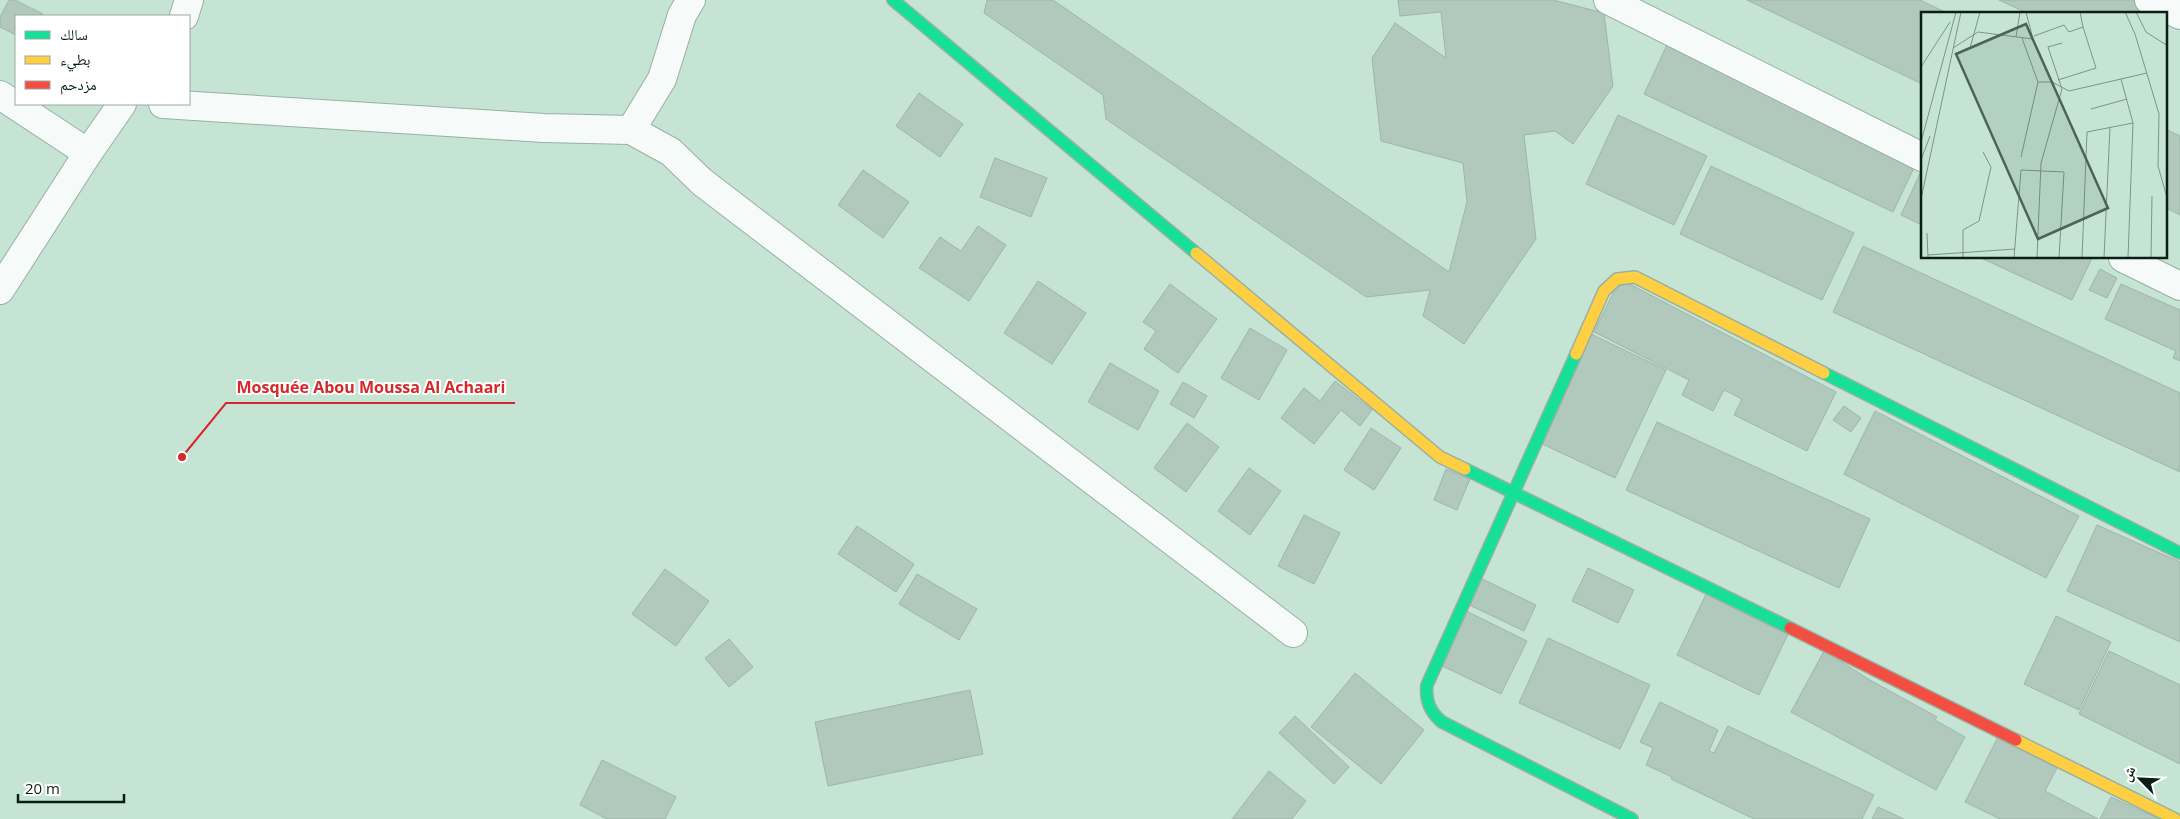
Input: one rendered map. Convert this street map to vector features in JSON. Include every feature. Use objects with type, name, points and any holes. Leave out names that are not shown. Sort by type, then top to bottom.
[{"type":"street","points":[[184,15],[189,0]]},
{"type":"street","points":[[632,130],[662,79],[682,15],[691,0]]},
{"type":"street","points":[[893,0],[1440,457],[1514,491],[2175,819]]},
{"type":"street","points":[[1608,0],[1921,156]]},
{"type":"street","points":[[2149,0],[2180,15]]},
{"type":"street","points":[[0,95],[15,105]]},
{"type":"street","points":[[15,105],[88,153]]},
{"type":"street","points":[[0,290],[88,153],[121,105]]},
{"type":"street","points":[[179,105],[544,128],[632,130],[671,152],[710,188],[1293,633]]},
{"type":"street","points":[[2125,259],[2180,286]]},
{"type":"street","points":[[1632,819],[1442,722],[1436,718],[1428,706],[1426,692],[1427,685],[1604,292],[1617,279],[1628,276],[1635,277],[2180,553]]},
{"type":"building","points":[[9,0],[15,0],[43,14],[15,15],[15,34],[0,27],[0,17]]},
{"type":"building","points":[[987,0],[1053,0],[1449,272],[1467,202],[1463,163],[1381,141],[1372,58],[1395,23],[1446,58],[1441,12],[1400,16],[1398,0],[1553,0],[1604,13],[1613,86],[1573,144],[1555,131],[1524,135],[1536,239],[1464,344],[1423,316],[1430,290],[1366,297],[1106,119],[1103,95],[984,13]]},
{"type":"building","points":[[1747,0],[1920,0],[1945,12],[1921,12],[1921,84]]},
{"type":"building","points":[[1999,0],[2153,0],[2147,12],[2025,12]]},
{"type":"building","points":[[1675,28],[1921,151],[1921,153],[1893,212],[1644,94]]},
{"type":"building","points":[[919,93],[963,124],[940,157],[896,126]]},
{"type":"building","points":[[1618,115],[1707,156],[1674,225],[1586,184]]},
{"type":"building","points":[[2168,130],[2180,136],[2180,215],[2168,209]]},
{"type":"building","points":[[995,158],[1047,178],[1031,217],[980,197]]},
{"type":"building","points":[[1711,166],[1854,233],[1822,300],[1680,234]]},
{"type":"building","points":[[863,170],[909,202],[883,238],[838,205]]},
{"type":"building","points":[[1921,171],[1921,225],[1901,215]]},
{"type":"building","points":[[978,226],[1006,245],[969,301],[919,268],[940,237],[961,251]]},
{"type":"building","points":[[1863,246],[2180,393],[2180,472],[1833,312]]},
{"type":"building","points":[[1983,259],[2092,259],[2072,300]]},
{"type":"building","points":[[2100,269],[2117,278],[2107,298],[2089,290]]},
{"type":"building","points":[[1620,279],[1836,392],[1807,451],[1734,415],[1742,399],[1724,390],[1713,411],[1682,395],[1689,380],[1594,332]]},
{"type":"building","points":[[1038,281],[1086,313],[1052,364],[1004,333]]},
{"type":"building","points":[[1170,284],[1217,319],[1178,373],[1144,349],[1156,331],[1143,322]]},
{"type":"building","points":[[2121,284],[2180,310],[2180,361],[2173,358],[2176,351],[2105,319]]},
{"type":"building","points":[[1250,328],[1287,350],[1259,400],[1221,378]]},
{"type":"building","points":[[1591,334],[1666,370],[1615,478],[1540,443]]},
{"type":"building","points":[[1110,363],[1159,391],[1138,430],[1088,402]]},
{"type":"building","points":[[1335,381],[1372,410],[1360,426],[1341,410],[1314,444],[1281,418],[1304,388],[1320,401]]},
{"type":"building","points":[[1183,382],[1207,396],[1194,418],[1170,404]]},
{"type":"building","points":[[1844,406],[1861,418],[1851,432],[1833,420]]},
{"type":"building","points":[[1875,411],[2079,516],[2046,578],[1844,474]]},
{"type":"building","points":[[1657,422],[1870,519],[1839,588],[1626,490]]},
{"type":"building","points":[[1187,423],[1219,447],[1186,492],[1154,468]]},
{"type":"building","points":[[1371,428],[1401,448],[1374,490],[1344,470]]},
{"type":"building","points":[[1249,468],[1281,491],[1250,535],[1218,511]]},
{"type":"building","points":[[1446,469],[1470,479],[1457,510],[1434,500]]},
{"type":"building","points":[[1304,515],[1340,533],[1314,584],[1278,566]]},
{"type":"building","points":[[2097,525],[2180,562],[2180,642],[2067,591]]},
{"type":"building","points":[[857,526],[914,564],[896,592],[838,554]]},
{"type":"building","points":[[1588,568],[1634,590],[1618,623],[1572,601]]},
{"type":"building","points":[[665,569],[709,601],[676,646],[632,614]]},
{"type":"building","points":[[917,574],[977,609],[959,640],[899,604]]},
{"type":"building","points":[[1474,575],[1536,605],[1524,631],[1461,601]]},
{"type":"building","points":[[1707,592],[1789,632],[1759,695],[1677,655]]},
{"type":"building","points":[[1462,609],[1527,641],[1501,694],[1436,663]]},
{"type":"building","points":[[2056,616],[2111,642],[2079,710],[2024,684]]},
{"type":"building","points":[[1548,638],[1650,685],[1620,749],[1519,703]]},
{"type":"building","points":[[729,639],[753,667],[729,687],[705,658]]},
{"type":"building","points":[[1824,651],[1870,680],[1937,717],[1935,720],[1965,737],[1936,790],[1791,712]]},
{"type":"building","points":[[2109,651],[2180,685],[2180,764],[2079,714]]},
{"type":"building","points":[[1355,673],[1424,730],[1381,784],[1311,727]]},
{"type":"building","points":[[970,690],[983,754],[828,786],[815,722]]},
{"type":"building","points":[[1660,702],[1718,730],[1709,751],[1714,753],[1728,726],[1874,795],[1862,819],[1754,819],[1646,765],[1653,748],[1640,742]]},
{"type":"building","points":[[1295,716],[1349,767],[1334,784],[1279,733]]},
{"type":"building","points":[[1998,737],[2058,766],[2045,791],[2098,819],[2000,819],[1965,802]]},
{"type":"building","points":[[602,760],[676,797],[665,819],[607,819],[580,805]]},
{"type":"building","points":[[1269,771],[1306,801],[1292,819],[1232,819]]},
{"type":"building","points":[[2111,797],[2159,819],[2100,819]]},
{"type":"building","points":[[1878,807],[1904,819],[1872,819]]},
{"type":"traffic: fast","points":[[893,0],[1196,253]]},
{"type":"traffic: fast","points":[[1576,354],[1427,685],[1427,696],[1431,710],[1442,722],[1632,819]]},
{"type":"traffic: fast","points":[[1824,373],[2180,553]]},
{"type":"traffic: fast","points":[[1465,469],[1790,628]]},
{"type":"traffic: slow","points":[[1196,253],[1440,457],[1465,469]]},
{"type":"traffic: slow","points":[[1576,354],[1604,291],[1617,279],[1635,277],[1824,373]]},
{"type":"traffic: slow","points":[[2016,740],[2175,819]]},
{"type":"traffic: jam","points":[[1790,628],[2016,740]]},
{"type":"place","name":"Mosquée Abou Moussa Al Achaari","points":[[182,457]]}]
